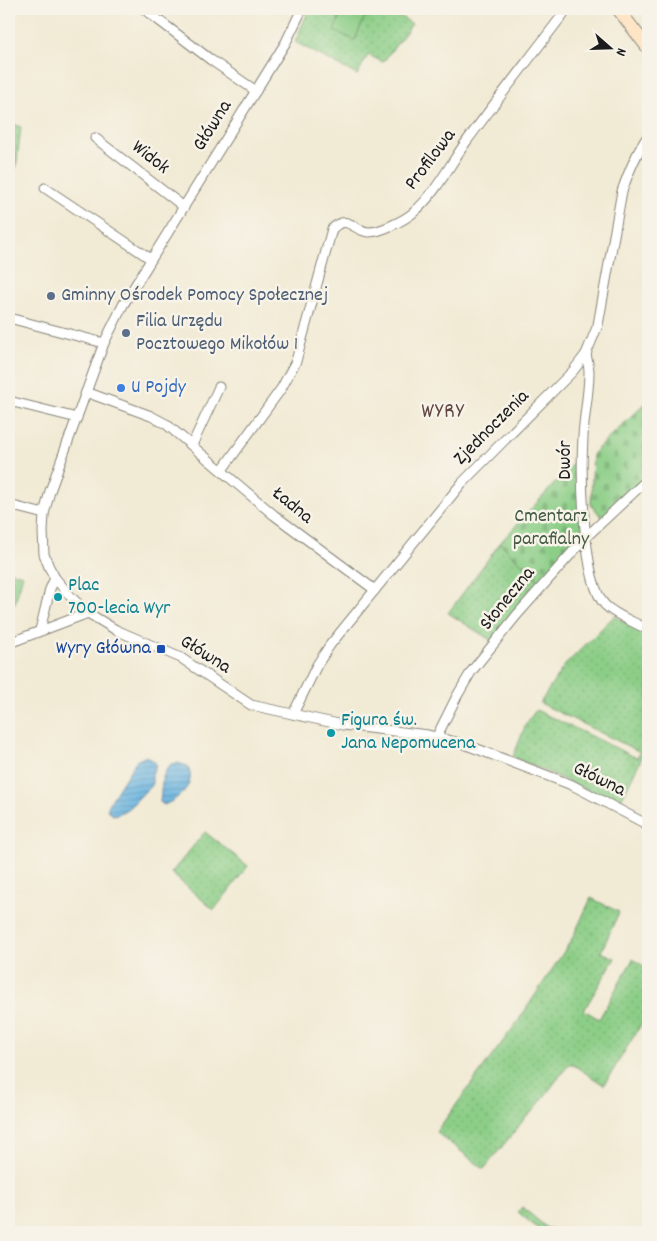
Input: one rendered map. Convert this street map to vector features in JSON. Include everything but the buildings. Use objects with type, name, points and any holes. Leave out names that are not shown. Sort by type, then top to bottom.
[{"type":"main road","points":[[618,9],[648,47]]},
{"type":"street","points":[[144,9],[211,60],[256,91]]},
{"type":"street","name":"Główna","points":[[302,9],[286,42],[123,305],[104,343],[50,491],[44,514],[44,554],[55,578],[71,597],[88,612],[116,630],[181,658],[240,699],[252,705],[343,725],[437,736],[490,753],[572,785],[648,825]]},
{"type":"street","name":"Profilowa","points":[[222,470],[281,389],[296,361],[332,229],[338,223],[345,222],[369,232],[374,231],[402,220],[413,212],[439,184],[449,166],[468,140],[567,9]]},
{"type":"street","name":"Zjednoczenia","points":[[293,714],[317,665],[330,645],[462,483],[573,371],[586,354],[598,325],[622,191],[638,150],[648,136]]},
{"type":"street","name":"Widok","points":[[95,138],[184,207]]},
{"type":"street","points":[[45,188],[151,259]]},
{"type":"street","points":[[9,318],[104,343]]},
{"type":"street","name":"Dwór","points":[[586,354],[590,371],[583,438],[584,538],[596,587],[604,604],[648,630]]},
{"type":"street","points":[[192,444],[196,441],[219,387]]},
{"type":"street","name":"Ładna","points":[[86,392],[151,416],[166,424],[274,515],[375,590]]},
{"type":"street","points":[[9,401],[76,418]]},
{"type":"street","name":"Słoneczna","points":[[437,736],[471,672],[550,575],[584,538],[648,479]]},
{"type":"street","points":[[9,505],[44,514]]},
{"type":"street","points":[[40,630],[50,589],[55,578]]},
{"type":"street","points":[[9,643],[88,612]]},
{"type":"green space","points":[[309,9],[390,9],[412,24],[383,62],[368,55],[357,75],[295,42]]},
{"type":"green space","points":[[343,9],[368,9],[355,40],[334,31]]},
{"type":"green space","points":[[9,122],[21,127],[16,168],[9,166]]},
{"type":"green space","name":"Cmentarz parafialny","points":[[648,401],[648,474],[602,517],[591,505],[593,453]]},
{"type":"green space","name":"Cmentarz parafialny","points":[[579,457],[582,537],[540,582],[500,543]]},
{"type":"green space","points":[[500,543],[540,582],[492,641],[448,613]]},
{"type":"green space","points":[[9,571],[23,575],[15,603],[9,602]]},
{"type":"green space","points":[[614,616],[648,634],[648,745],[619,804],[513,757],[526,724],[536,710],[637,758],[640,752],[540,703],[564,666]]},
{"type":"green space","points":[[205,832],[248,866],[214,910],[171,873]]},
{"type":"green space","points":[[591,898],[619,912],[601,952],[615,958],[584,1010],[599,1019],[633,959],[648,969],[648,1013],[604,1085],[572,1064],[569,1064],[534,1110],[526,1117],[484,1169],[436,1132],[518,1021],[573,937]]},
{"type":"green space","points":[[522,1207],[547,1228],[559,1232],[542,1232],[518,1212]]},
{"type":"water","points":[[146,756],[154,761],[156,765],[152,774],[152,785],[125,811],[113,815],[107,810],[110,802],[136,761]]},
{"type":"water","points":[[178,763],[187,766],[190,772],[189,784],[181,795],[164,805],[160,802],[163,777],[171,764]]},
{"type":"place","name":"Gminny Ośrodek Pomocy Społecznej","points":[[51,296]]},
{"type":"place","name":"Filia Urzędu Pocztowego Mikołów 1","points":[[126,333]]},
{"type":"place","name":"U Pojdy","points":[[121,388]]},
{"type":"place","name":"Plac 700-lecia Wyr","points":[[58,597]]},
{"type":"place","name":"Wyry Główna","points":[[161,649]]},
{"type":"place","name":"Figura św. Jana Nepomucena","points":[[331,733]]},
{"type":"district","name":"WYRY","points":[[443,412]]}]
